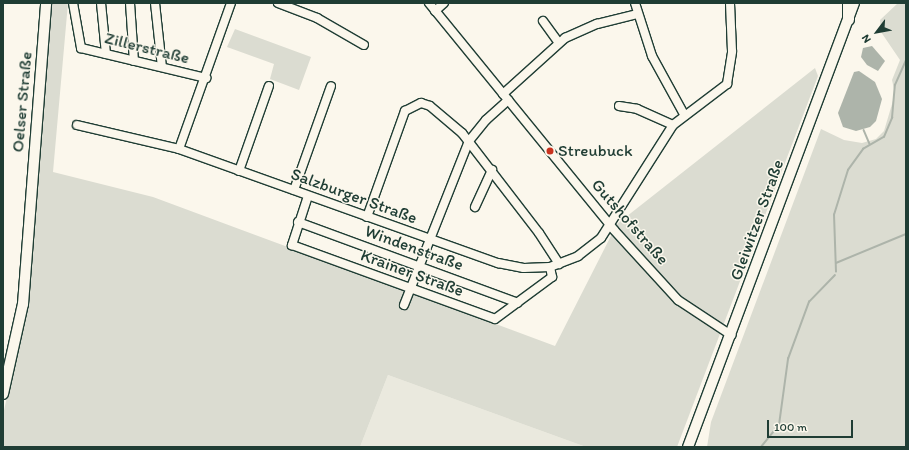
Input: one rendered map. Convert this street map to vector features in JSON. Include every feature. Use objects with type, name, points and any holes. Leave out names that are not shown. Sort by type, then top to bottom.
[{"type":"highway","points":[[848,3],[848,19]]},
{"type":"main road","name":"Oelser Straße","points":[[3,394],[23,299],[46,3]]},
{"type":"main road","name":"Gleiwitzer Straße","points":[[688,447],[731,336],[854,3]]},
{"type":"street","name":"Zillerstraße","points":[[73,3],[81,48],[206,78]]},
{"type":"street","points":[[101,3],[106,54]]},
{"type":"street","points":[[130,3],[134,61]]},
{"type":"street","points":[[155,3],[162,67]]},
{"type":"street","points":[[179,149],[206,78],[231,3]]},
{"type":"street","points":[[278,3],[317,18],[364,45]]},
{"type":"street","name":"Gutshofstraße","points":[[429,3],[611,226],[678,300],[731,336]]},
{"type":"street","points":[[435,10],[444,3]]},
{"type":"street","points":[[635,3],[637,14],[652,56],[685,116]]},
{"type":"street","points":[[611,226],[673,125],[718,91],[730,77],[730,3]]},
{"type":"street","points":[[404,305],[412,290],[430,239],[469,141],[506,97],[542,62],[558,43],[579,31],[637,14]]},
{"type":"street","points":[[543,21],[558,43]]},
{"type":"street","points":[[239,171],[269,86]]},
{"type":"street","points":[[294,190],[331,86]]},
{"type":"street","points":[[367,217],[408,108],[421,103],[430,106],[469,141],[492,170],[558,264]]},
{"type":"street","points":[[619,106],[637,109],[673,125]]},
{"type":"street","name":"Salzburger Straße","points":[[76,125],[179,149],[498,264],[524,268],[550,267],[590,248],[611,226]]},
{"type":"street","points":[[475,207],[492,170]]},
{"type":"street","name":"Krainer Straße","points":[[308,196],[298,222],[292,245],[495,319],[552,277],[550,267]]},
{"type":"street","name":"Windenstraße","points":[[298,222],[421,266],[518,303]]},
{"type":"shaded area","points":[[51,3],[68,3],[53,172],[153,197],[555,346],[617,224],[815,68],[818,76],[677,447],[586,447],[388,375],[360,447],[3,447],[3,415],[24,319]]},
{"type":"shaded area","points":[[898,3],[906,3],[906,447],[707,447],[711,422],[821,129],[844,140],[862,143],[876,139],[884,131],[895,94],[892,80],[900,60],[881,32],[880,20]]},
{"type":"shaded area","points":[[235,29],[311,57],[299,90],[270,79],[274,64],[227,47]]},
{"type":"shaded area","points":[[872,46],[885,61],[878,71],[867,65],[861,57],[863,48]]},
{"type":"shaded area","points":[[859,71],[875,82],[882,99],[876,121],[870,127],[856,131],[843,127],[838,113],[854,72]]},
{"type":"shaded area","points":[[388,375],[586,447],[360,447]]},
{"type":"waterway","points":[[836,272],[834,215],[848,170],[863,149],[884,137],[892,118],[895,85],[906,60]]},
{"type":"waterway","points":[[864,130],[870,144]]},
{"type":"waterway","points":[[836,263],[906,234]]},
{"type":"waterway","points":[[761,447],[779,425],[788,359],[809,302],[835,275]]},
{"type":"place","name":"Streubuck","points":[[550,151]]}]
